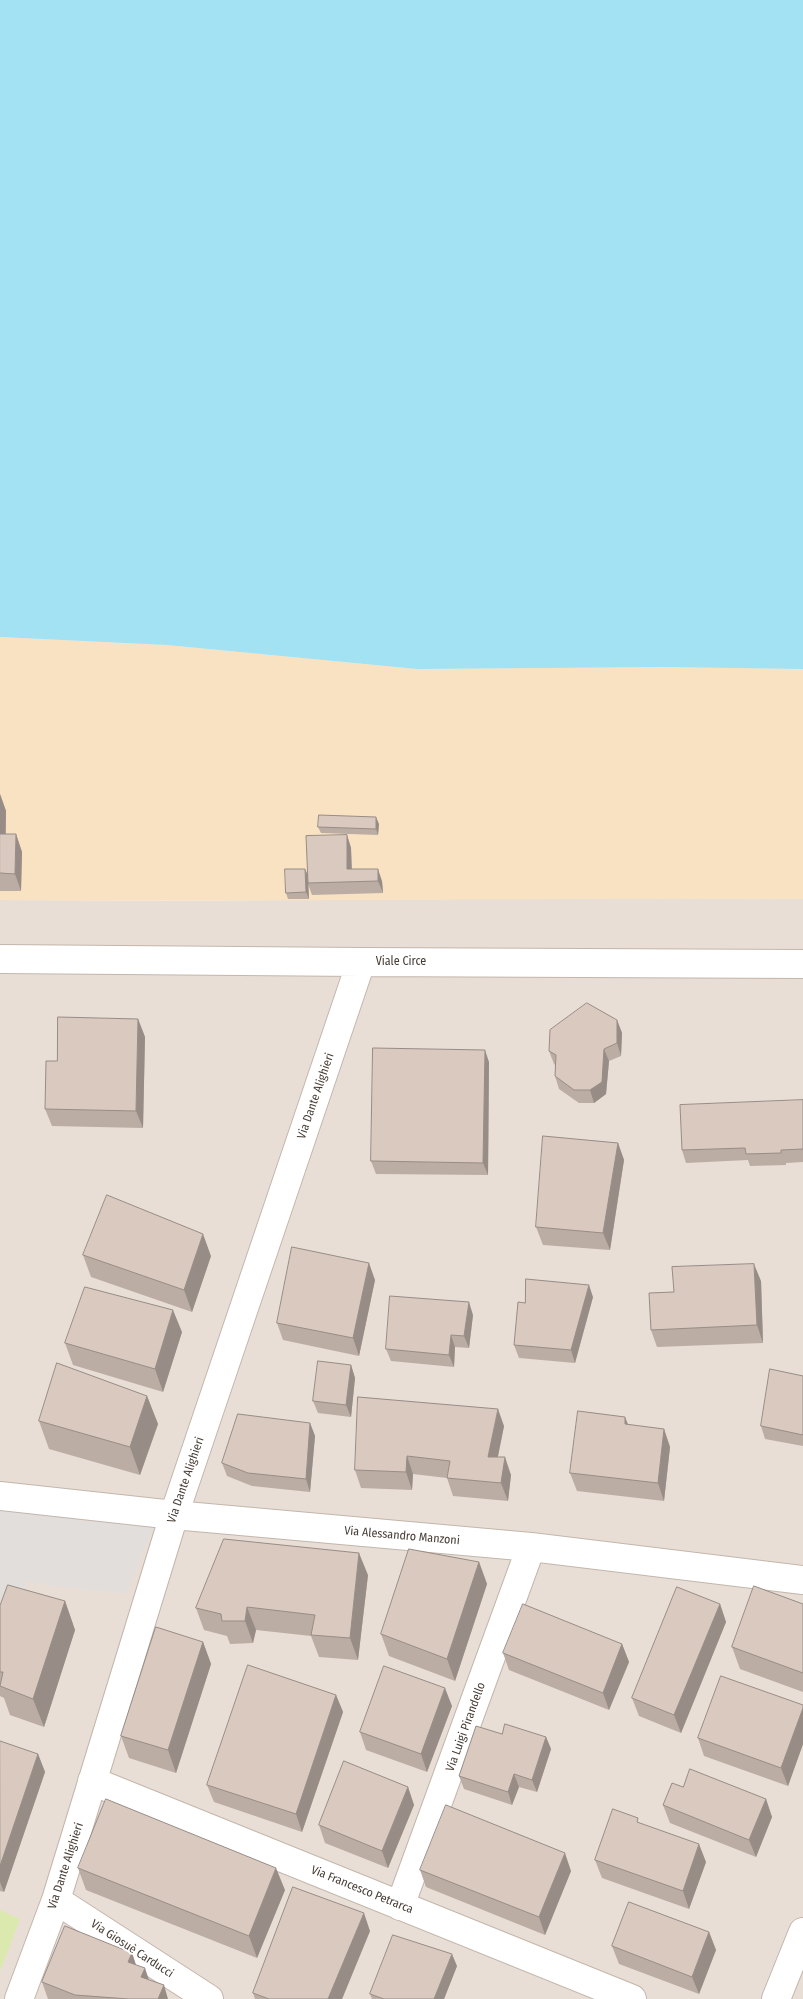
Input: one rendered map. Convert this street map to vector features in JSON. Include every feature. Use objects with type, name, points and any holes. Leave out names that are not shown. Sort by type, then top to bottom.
[{"type":"street","name":"Viale Circe","points":[[0,958],[803,964]]},
{"type":"street","name":"Via Dante Alighieri","points":[[19,1999],[56,1900],[174,1515],[361,962]]},
{"type":"street","name":"Via Alessandro Manzoni","points":[[0,1496],[174,1515],[532,1547],[803,1580]]},
{"type":"street","name":"Via Luigi Pirandello","points":[[400,1906],[532,1547]]},
{"type":"street","name":"Via Francesco Petrarca","points":[[92,1781],[632,1999]]},
{"type":"street","name":"Via Giosuè Carducci","points":[[56,1900],[208,1999]]},
{"type":"street","points":[[776,1999],[803,1932]]},
{"type":"shaded area","points":[[631,898],[803,899],[803,1999],[0,1999],[0,900],[162,901]]},
{"type":"shaded area","points":[[0,1507],[154,1525],[126,1594],[27,1582],[7,1652],[0,1646]]},
{"type":"green space","points":[[0,1910],[20,1919],[0,1972]]},
{"type":"sand","points":[[0,637],[167,645],[417,669],[664,667],[803,669],[803,899],[0,900]]},
{"type":"water","points":[[0,0],[803,0],[803,669],[664,667],[417,669],[167,645],[0,637]]},
{"type":"building","points":[[319,815],[376,817],[376,829],[318,827]]},
{"type":"building","points":[[0,834],[16,834],[15,874],[0,873]]},
{"type":"building","points":[[347,835],[347,869],[378,869],[378,881],[308,883],[306,836]]},
{"type":"building","points":[[285,869],[305,869],[306,892],[286,893]]},
{"type":"building","points":[[587,1003],[617,1020],[617,1043],[604,1049],[602,1082],[590,1090],[574,1090],[555,1076],[556,1055],[549,1051],[550,1030]]},
{"type":"building","points":[[58,1017],[138,1019],[136,1111],[45,1109],[46,1061],[57,1061]]},
{"type":"building","points":[[373,1048],[485,1050],[483,1163],[371,1161]]},
{"type":"building","points":[[803,1100],[803,1149],[781,1150],[781,1153],[746,1154],[745,1148],[682,1150],[680,1105]]},
{"type":"building","points":[[543,1136],[618,1143],[603,1233],[536,1227]]},
{"type":"building","points":[[107,1195],[203,1234],[184,1290],[83,1255]]},
{"type":"building","points":[[292,1247],[369,1263],[353,1338],[277,1323]]},
{"type":"building","points":[[754,1264],[757,1325],[651,1330],[649,1293],[674,1292],[672,1267]]},
{"type":"building","points":[[526,1279],[589,1285],[571,1350],[514,1345],[518,1302],[525,1303]]},
{"type":"building","points":[[85,1287],[173,1310],[155,1369],[65,1343]]},
{"type":"building","points":[[390,1296],[469,1302],[464,1336],[451,1335],[449,1355],[386,1349]]},
{"type":"building","points":[[318,1361],[351,1365],[346,1405],[313,1401]]},
{"type":"building","points":[[57,1363],[147,1396],[130,1447],[39,1421]]},
{"type":"building","points":[[770,1369],[803,1376],[803,1435],[761,1426]]},
{"type":"building","points":[[358,1397],[498,1409],[488,1457],[505,1457],[501,1483],[447,1478],[450,1461],[407,1456],[406,1472],[355,1470]]},
{"type":"building","points":[[578,1411],[625,1417],[625,1424],[664,1429],[658,1483],[570,1473]]},
{"type":"building","points":[[238,1414],[310,1423],[306,1479],[248,1473],[222,1463]]},
{"type":"building","points":[[224,1539],[359,1553],[350,1638],[311,1635],[315,1615],[247,1607],[245,1621],[222,1621],[221,1614],[196,1608]]},
{"type":"building","points":[[409,1549],[479,1562],[447,1659],[381,1634]]},
{"type":"building","points":[[8,1585],[65,1601],[33,1699],[0,1686],[3,1672],[0,1672],[0,1606]]},
{"type":"building","points":[[754,1586],[803,1604],[803,1673],[732,1647]]},
{"type":"building","points":[[677,1587],[720,1604],[674,1715],[632,1698]]},
{"type":"building","points":[[523,1604],[622,1644],[603,1693],[503,1653]]},
{"type":"building","points":[[156,1627],[203,1642],[168,1750],[121,1736]]},
{"type":"building","points":[[248,1665],[336,1695],[296,1814],[207,1785]]},
{"type":"building","points":[[384,1666],[445,1688],[421,1754],[360,1732]]},
{"type":"building","points":[[721,1676],[803,1705],[781,1768],[698,1738]]},
{"type":"building","points":[[505,1724],[546,1737],[532,1780],[514,1774],[508,1792],[459,1776],[476,1726],[502,1734]]},
{"type":"building","points":[[0,1741],[38,1754],[0,1866]]},
{"type":"building","points":[[344,1761],[408,1787],[382,1851],[319,1825]]},
{"type":"building","points":[[690,1769],[766,1799],[749,1840],[663,1805],[672,1783],[683,1787]]},
{"type":"building","points":[[106,1799],[276,1868],[249,1936],[78,1868]]},
{"type":"building","points":[[446,1805],[565,1853],[539,1917],[420,1870]]},
{"type":"building","points":[[613,1809],[638,1818],[637,1822],[699,1844],[683,1891],[595,1860]]},
{"type":"building","points":[[293,1887],[364,1913],[328,1999],[269,1999],[253,1993]]},
{"type":"building","points":[[629,1902],[709,1932],[692,1977],[612,1946]]},
{"type":"building","points":[[65,1926],[132,1953],[128,1962],[145,1968],[141,1977],[164,1985],[158,1999],[75,1995],[42,1982]]},
{"type":"building","points":[[393,1935],[452,1954],[434,1999],[384,1999],[370,1994]]}]
